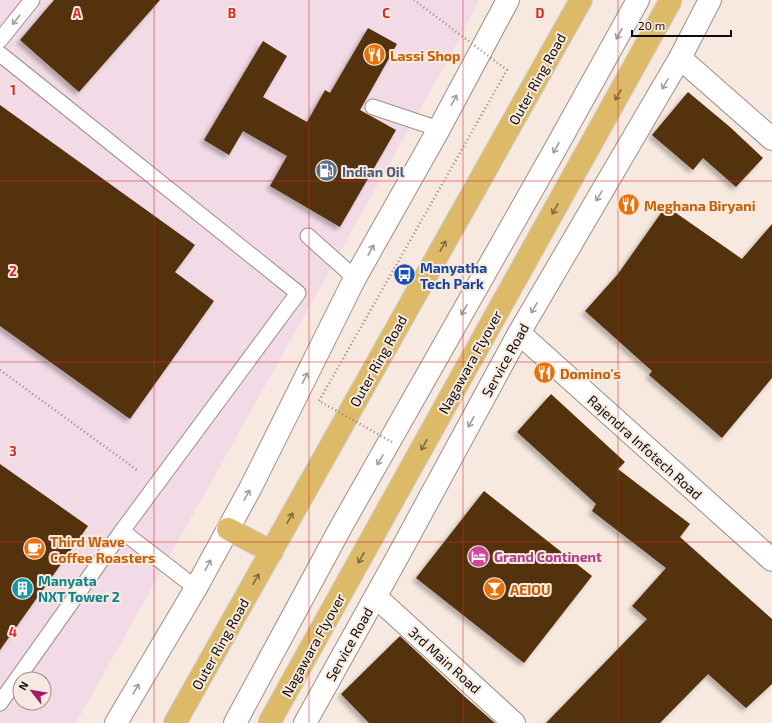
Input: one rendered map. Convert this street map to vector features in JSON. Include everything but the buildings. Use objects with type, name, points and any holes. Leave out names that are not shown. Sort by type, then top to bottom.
[{"type":"highway","name":"Outer Ring Road","points":[[175,723],[581,0]]},
{"type":"highway","name":"Nagawara Flyover","points":[[269,723],[672,0]]},
{"type":"highway","points":[[228,528],[272,552]]},
{"type":"street","points":[[116,723],[196,588],[251,487],[355,278],[439,129],[508,0]]},
{"type":"street","points":[[235,723],[346,518],[553,154],[638,0]]},
{"type":"street","name":"Service Road","points":[[305,723],[376,597],[519,333],[680,58],[710,0]]},
{"type":"street","points":[[680,58],[772,139]]},
{"type":"street","name":"Rajendra Infotech Road","points":[[519,333],[772,560]]},
{"type":"street","name":"3rd Main Road","points":[[376,597],[514,723]]},
{"type":"lane","points":[[0,40],[32,0]]},
{"type":"lane","points":[[0,54],[298,293],[122,531],[0,703]]},
{"type":"lane","points":[[373,106],[439,129]]},
{"type":"lane","points":[[308,236],[355,278]]},
{"type":"lane","points":[[122,531],[196,588]]},
{"type":"path","points":[[392,442],[319,401],[507,70],[414,0]]},
{"type":"path","points":[[0,370],[157,484]]},
{"type":"shaded area","points":[[0,0],[479,0],[451,54],[76,723],[0,723]]},
{"type":"place","name":"Lassi Shop","points":[[375,55]]},
{"type":"place","name":"Indian Oil","points":[[326,171]]},
{"type":"place","name":"Meghana Biryani","points":[[628,205]]},
{"type":"place","name":"Manyatha Tech Park","points":[[405,275]]},
{"type":"place","name":"Domino's","points":[[544,373]]},
{"type":"place","name":"Third Wave Coffee Roasters","points":[[35,549]]},
{"type":"place","name":"Grand Continent","points":[[478,556]]},
{"type":"place","name":"Manyata NXT Tower 2","points":[[22,588]]},
{"type":"place","name":"AEIOU","points":[[494,589]]}]
